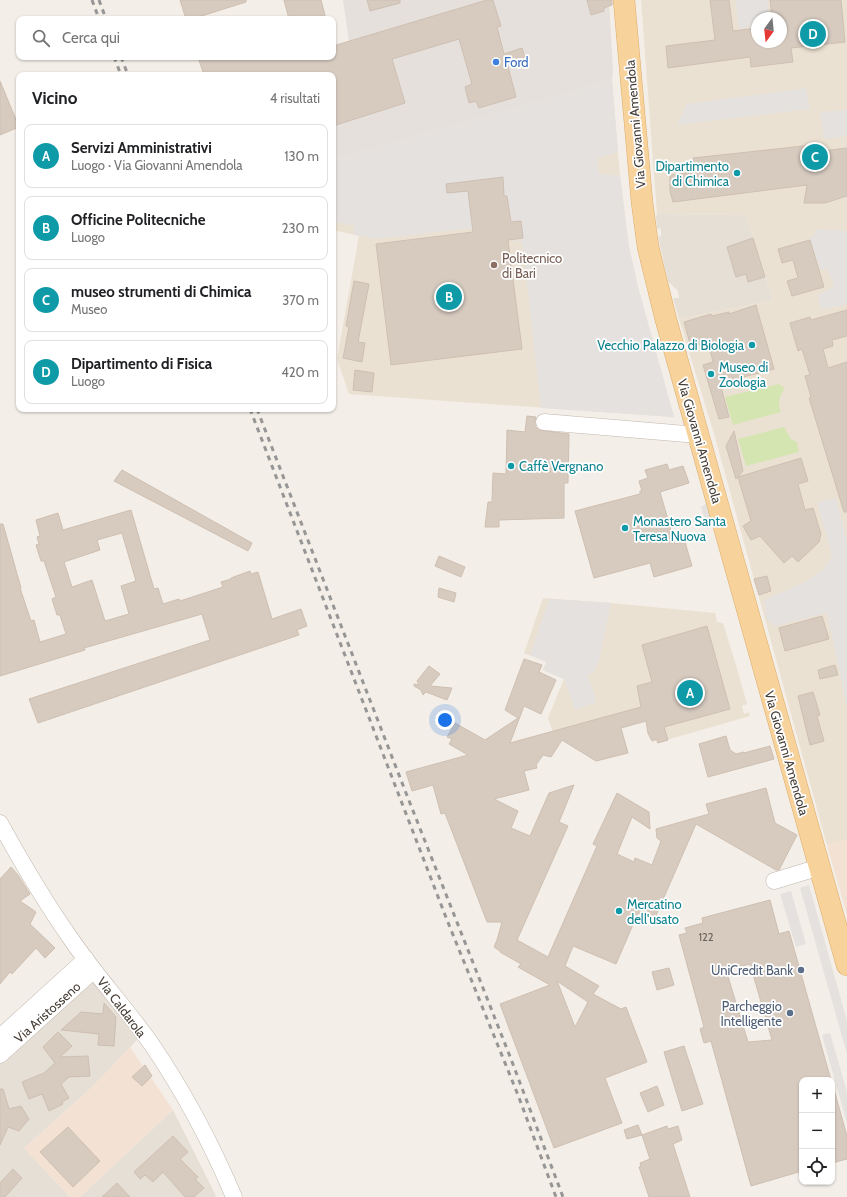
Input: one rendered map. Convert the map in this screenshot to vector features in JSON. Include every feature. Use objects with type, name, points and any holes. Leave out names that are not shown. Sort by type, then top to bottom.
[{"type":"main road","name":"Via Giovanni Amendola","points":[[624,0],[642,202],[648,247],[666,320],[847,965]]},
{"type":"street","points":[[544,422],[698,434]]},
{"type":"street","name":"Via Caldarola","points":[[0,823],[39,891],[63,928],[152,1045],[177,1085],[210,1147],[234,1197]]},
{"type":"street","points":[[776,880],[820,867]]},
{"type":"street","name":"Via Aristosseno","points":[[0,1037],[90,964]]},
{"type":"street","name":"Via Aristosseno","points":[[0,1055],[90,964]]},
{"type":"shaded area","points":[[343,0],[609,0],[613,71],[612,80],[336,159],[336,72],[256,72],[318,60],[336,60],[336,54],[349,41]]},
{"type":"shaded area","points":[[641,0],[847,0],[847,839],[827,845],[715,437],[679,319],[773,300],[746,215],[657,214]]},
{"type":"shaded area","points":[[735,0],[768,0],[769,12],[751,12],[751,27],[739,29]]},
{"type":"shaded area","name":"Politecnico di Bari","points":[[612,80],[620,176],[629,247],[642,304],[674,417],[349,394],[337,359],[359,236],[336,231],[336,159]]},
{"type":"shaded area","name":"Politecnico di Bari","points":[[612,80],[618,152],[597,159],[599,174],[620,176],[629,247],[637,283],[674,417],[541,408],[522,241],[513,241],[510,224],[375,239],[353,234],[355,226],[336,223],[336,159]]},
{"type":"shaded area","points":[[806,88],[810,109],[677,125],[687,104]]},
{"type":"shaded area","points":[[847,110],[847,136],[824,139],[820,112]]},
{"type":"shaded area","points":[[657,214],[746,215],[773,300],[679,319],[673,298],[679,298],[678,291],[668,281],[658,237],[661,236],[661,229],[657,228]]},
{"type":"shaded area","points":[[818,229],[847,231],[847,304],[821,310],[818,295],[834,286],[827,269],[820,270],[810,239]]},
{"type":"shaded area","points":[[836,498],[847,543],[847,708],[827,613],[775,626],[767,620],[764,600],[803,583],[823,570],[832,556],[817,502]]},
{"type":"shaded area","points":[[707,503],[712,520],[706,524],[701,507]]},
{"type":"shaded area","points":[[543,598],[715,613],[717,622],[723,623],[735,662],[747,704],[742,706],[744,714],[749,712],[750,716],[656,743],[647,705],[553,732],[548,718],[564,679],[543,670],[546,662],[524,653]]},
{"type":"shaded area","points":[[549,599],[611,603],[599,660],[594,672],[587,675],[594,692],[596,702],[575,710],[564,679],[543,670],[547,662],[530,655]]},
{"type":"shaded area","points":[[847,839],[847,915],[827,845]]},
{"type":"shaded area","points":[[809,885],[847,1021],[847,1054],[800,888]]},
{"type":"shaded area","points":[[791,891],[806,944],[796,947],[780,894]]},
{"type":"shaded area","points":[[93,982],[139,1038],[93,1086],[24,1148],[70,1197],[0,1197],[0,1064],[89,983]]},
{"type":"shaded area","points":[[830,1033],[847,1092],[847,1123],[835,1077],[822,1035]]},
{"type":"shaded area","points":[[130,1047],[173,1110],[80,1197],[70,1197],[24,1148],[93,1086]]},
{"type":"shaded area","points":[[173,1110],[216,1196],[80,1197]]},
{"type":"green space","points":[[779,384],[783,386],[784,390],[779,401],[781,412],[733,425],[725,397]]},
{"type":"green space","points":[[784,427],[791,439],[797,442],[799,452],[746,466],[738,439]]},
{"type":"building","points":[[180,0],[246,0],[246,2],[202,16],[185,16]]},
{"type":"building","points":[[284,0],[321,0],[325,16],[288,16]]},
{"type":"building","points":[[367,0],[400,0],[400,3],[370,11]]},
{"type":"building","points":[[487,0],[493,0],[501,26],[497,27],[504,54],[522,48],[525,58],[507,63],[516,97],[479,108],[476,101],[469,103],[465,87],[472,84],[459,39],[392,59],[405,103],[336,125],[336,72],[203,72],[199,60],[336,60],[336,45]]},
{"type":"building","points":[[587,0],[612,0],[612,5],[604,8],[604,11],[591,15]]},
{"type":"building","points":[[710,0],[729,0],[733,31],[751,29],[751,48],[787,48],[787,12],[771,12],[770,0],[841,0],[845,42],[791,48],[793,62],[751,67],[750,57],[668,68],[666,46],[715,40]]},
{"type":"building","points":[[0,81],[16,120],[16,128],[0,135]]},
{"type":"building","name":"Dipartimento di Chimica","points":[[822,144],[822,151],[847,148],[847,196],[825,203],[804,203],[807,185],[673,202],[670,191],[670,175],[695,172],[693,158]]},
{"type":"building","points":[[503,177],[504,196],[507,196],[511,222],[521,221],[523,238],[508,240],[522,349],[391,365],[376,244],[473,232],[468,191],[447,193],[446,184]]},
{"type":"building","points":[[753,238],[765,277],[748,282],[746,274],[736,277],[727,247]]},
{"type":"building","points":[[810,240],[824,287],[792,296],[787,281],[798,278],[793,260],[782,263],[778,249]]},
{"type":"building","points":[[354,281],[369,284],[358,342],[365,343],[362,362],[343,358],[349,327],[346,326]]},
{"type":"building","name":"Vecchio Palazzo di Biologia","points":[[756,305],[774,369],[720,383],[729,417],[719,419],[703,365],[713,362],[708,342],[691,347],[684,322],[711,314],[712,316],[729,312],[729,314]]},
{"type":"building","points":[[847,310],[847,336],[832,340],[833,346],[823,349],[828,368],[847,362],[847,512],[844,512],[809,398],[811,397],[805,376],[810,375],[802,349],[798,351],[790,323],[810,317],[811,320]]},
{"type":"building","points":[[355,370],[374,373],[372,392],[353,390]]},
{"type":"building","points":[[527,416],[536,417],[535,426],[539,430],[569,434],[568,483],[564,483],[564,518],[499,520],[499,527],[485,527],[488,502],[492,502],[493,473],[506,474],[507,430],[525,432]]},
{"type":"building","points":[[734,431],[743,471],[736,479],[726,446]]},
{"type":"building","points":[[801,458],[808,481],[798,484],[805,510],[813,508],[821,534],[819,542],[798,562],[792,556],[784,563],[760,536],[751,540],[743,526],[751,521],[738,477]]},
{"type":"building","name":"Monastero Santa Teresa Nuova","points":[[667,464],[669,470],[683,466],[689,483],[660,492],[675,544],[685,542],[692,566],[654,577],[650,563],[594,578],[575,511],[640,494],[640,491],[642,491],[639,481],[648,478],[645,470]]},
{"type":"building","points":[[122,470],[252,543],[248,551],[114,481]]},
{"type":"building","points":[[131,510],[154,589],[158,588],[163,604],[179,599],[180,601],[223,587],[221,582],[250,571],[251,574],[258,572],[272,619],[301,609],[307,626],[297,630],[299,635],[38,723],[29,699],[210,640],[202,614],[84,648],[85,650],[0,676],[0,524],[3,524],[20,588],[31,621],[34,620],[40,642],[66,634],[60,615],[57,615],[52,599],[56,597],[44,561],[41,561],[36,545],[39,544],[37,537],[40,536],[36,520],[58,513],[63,530]],"holes":[[[122,533],[136,581],[121,586],[129,614],[105,621],[92,580],[72,587],[64,562],[100,550],[97,540]]]},
{"type":"building","points":[[439,556],[465,567],[461,577],[435,566]]},
{"type":"building","points":[[767,576],[771,591],[759,595],[754,579]]},
{"type":"building","points":[[439,588],[456,593],[454,602],[438,597]]},
{"type":"building","points":[[822,616],[829,639],[785,651],[779,628]]},
{"type":"building","points":[[707,626],[730,709],[664,727],[668,740],[658,743],[657,739],[652,741],[648,733],[646,721],[621,728],[628,753],[596,761],[562,740],[551,757],[543,755],[536,765],[537,768],[524,771],[529,790],[494,799],[518,811],[511,828],[530,836],[549,793],[574,785],[559,822],[568,826],[517,940],[548,957],[597,846],[593,844],[617,793],[649,812],[650,829],[632,817],[617,854],[634,862],[635,858],[652,865],[661,841],[657,838],[656,829],[709,814],[706,804],[766,788],[775,823],[797,835],[779,870],[776,870],[696,824],[654,920],[638,913],[616,964],[573,946],[565,966],[599,986],[593,994],[621,1009],[626,1007],[647,1062],[605,1078],[622,1123],[554,1148],[500,1004],[550,985],[518,967],[521,964],[494,947],[502,922],[487,922],[445,813],[441,814],[433,785],[412,791],[406,772],[468,755],[449,744],[452,739],[447,737],[455,723],[485,740],[518,718],[505,710],[524,659],[542,665],[539,672],[556,680],[541,714],[524,706],[510,743],[641,707],[637,686],[652,682],[642,645]],"holes":[[[557,981],[588,1002],[575,1027]]]},
{"type":"building","points":[[835,665],[838,675],[820,679],[818,670]]},
{"type":"building","points":[[429,666],[440,674],[430,686],[452,688],[447,700],[426,692],[423,695],[421,690],[414,686],[414,684],[419,685],[417,681]]},
{"type":"building","points":[[813,692],[820,715],[817,716],[824,741],[810,745],[798,696]]},
{"type":"building","points":[[726,736],[730,750],[736,754],[770,746],[774,759],[708,777],[699,744]]},
{"type":"building","points":[[11,867],[30,894],[20,901],[36,912],[30,924],[55,948],[45,958],[36,948],[12,974],[10,972],[0,984],[0,879]]},
{"type":"building","points":[[770,900],[779,934],[789,931],[830,1077],[799,1077],[799,1172],[751,1186],[711,1041],[704,1043],[700,1029],[704,1027],[679,935],[687,933],[685,928],[703,923],[702,918]],"holes":[[[750,964],[772,1040],[748,1042],[726,970]]]},
{"type":"building","points":[[669,968],[674,985],[657,990],[652,972]]},
{"type":"building","points":[[104,1003],[116,1017],[114,1046],[98,1045],[99,1034],[61,1030],[81,1012],[103,1014]]},
{"type":"building","points":[[58,1032],[72,1046],[60,1057],[88,1056],[90,1076],[69,1077],[61,1084],[69,1098],[62,1102],[63,1104],[49,1111],[42,1094],[29,1099],[22,1082],[44,1073],[55,1063],[43,1047]]},
{"type":"building","points":[[684,1046],[703,1104],[682,1111],[664,1052]]},
{"type":"building","points":[[145,1065],[152,1076],[142,1086],[132,1077]]},
{"type":"building","points":[[657,1086],[664,1105],[648,1112],[640,1093]]},
{"type":"building","points":[[0,1089],[3,1089],[9,1109],[21,1106],[29,1119],[19,1131],[8,1127],[0,1145]]},
{"type":"building","points":[[835,1093],[847,1136],[847,1159],[835,1162]]},
{"type":"building","points":[[638,1125],[642,1135],[627,1139],[624,1130]]},
{"type":"building","points":[[667,1126],[668,1129],[678,1126],[682,1140],[673,1144],[690,1197],[649,1197],[639,1167],[641,1166],[640,1163],[650,1159],[642,1135]]},
{"type":"building","points":[[68,1127],[100,1161],[73,1187],[40,1152]]},
{"type":"building","points":[[173,1136],[188,1152],[180,1159],[198,1177],[195,1179],[204,1188],[194,1197],[185,1197],[163,1172],[153,1182],[145,1175],[140,1179],[134,1172]]},
{"type":"building","points":[[13,1169],[22,1178],[5,1197],[0,1197],[0,1183]]},
{"type":"building","points":[[117,1183],[130,1197],[102,1197]]},
{"type":"railway","points":[[92,0],[98,16]]},
{"type":"railway","points":[[99,0],[105,16]]},
{"type":"railway","points":[[115,60],[120,72]]},
{"type":"railway","points":[[122,60],[127,72]]},
{"type":"railway","points":[[251,412],[447,920],[518,1095],[556,1197]]},
{"type":"railway","points":[[258,412],[511,1059],[563,1197]]},
{"type":"place","name":"Dipartimento di Fisica","points":[[813,34]]},
{"type":"place","name":"Ford","points":[[496,62]]},
{"type":"place","name":"museo strumenti di Chimica","points":[[815,157]]},
{"type":"place","name":"Dipartimento di Chimica","points":[[737,173]]},
{"type":"place","name":"Politecnico di Bari","points":[[494,265]]},
{"type":"place","name":"Officine Politecniche","points":[[449,297]]},
{"type":"place","name":"Vecchio Palazzo di Biologia","points":[[752,345]]},
{"type":"place","name":"Museo di Zoologia","points":[[711,374]]},
{"type":"place","name":"Caffè Vergnano","points":[[511,466]]},
{"type":"place","name":"Monastero Santa Teresa Nuova","points":[[625,528]]},
{"type":"place","name":"Servizi Amministrativi","points":[[690,693]]},
{"type":"place","name":"Mercatino dell'usato","points":[[619,911]]},
{"type":"place","name":"UniCredit Bank","points":[[801,970]]},
{"type":"place","name":"Parcheggio Intelligente","points":[[790,1013]]}]
